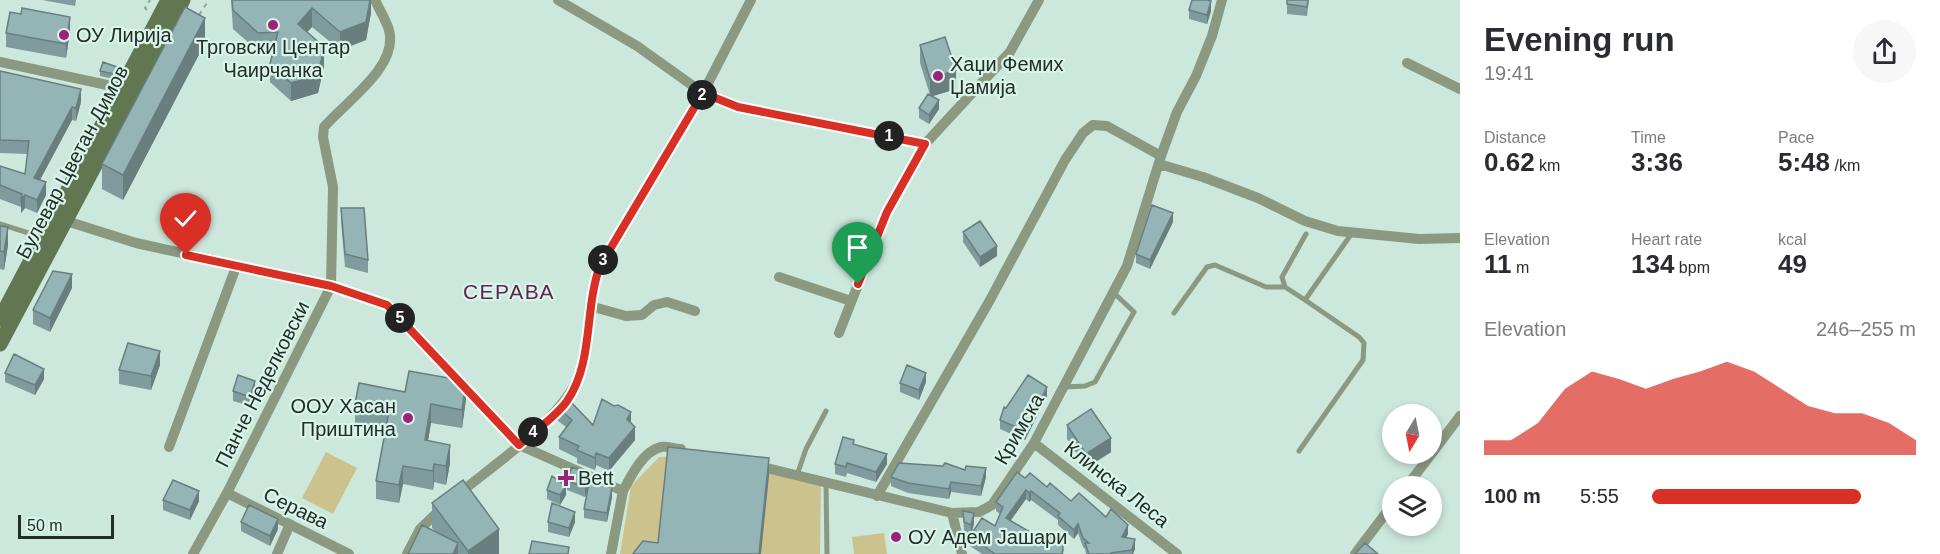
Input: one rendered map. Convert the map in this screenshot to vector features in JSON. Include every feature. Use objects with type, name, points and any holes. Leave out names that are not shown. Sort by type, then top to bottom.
[{"type":"street","name":"Булевар Цветан Димов","points":[[0,344],[121,88],[168,0]]},
{"type":"street","name":"Булевар Цветан Димов","points":[[0,319],[43,238],[60,218],[183,0]]},
{"type":"street","name":"Панче Неделковски","points":[[193,554],[227,493],[331,286],[333,187],[323,137],[324,126],[359,93],[379,69],[390,47],[389,30],[375,0]]},
{"type":"street","points":[[558,0],[637,46],[703,93],[738,107],[925,144]]},
{"type":"street","points":[[407,554],[423,533],[567,401],[583,366],[593,286],[600,266],[703,93],[751,0]]},
{"type":"street","points":[[839,333],[887,212],[925,144],[1010,52],[1039,0]]},
{"type":"street","name":"Кримска","points":[[750,465],[952,513],[980,512],[992,505],[1034,443],[1127,266],[1160,160],[1177,112],[1196,76],[1212,36],[1221,0]]},
{"type":"street","points":[[0,62],[121,88]]},
{"type":"street","points":[[1407,63],[1460,88]]},
{"type":"street","points":[[877,496],[990,300],[1065,160],[1083,134],[1093,125],[1107,126],[1160,160],[1258,198],[1305,221],[1338,231],[1419,239],[1460,238]]},
{"type":"street","points":[[60,218],[136,243],[331,286],[387,305],[519,445],[623,490]]},
{"type":"street","points":[[169,447],[237,267]]},
{"type":"street","points":[[779,277],[851,301]]},
{"type":"street","points":[[590,306],[626,316],[642,315],[654,305],[667,302],[695,311]]},
{"type":"street","points":[[1415,476],[1460,416]]},
{"type":"street","name":"Клинска Леса","points":[[1034,443],[1177,554]]},
{"type":"street","points":[[611,554],[623,490],[642,461],[651,452],[662,447],[692,450]]},
{"type":"street","name":"Серава","points":[[227,493],[349,554]]},
{"type":"street","points":[[952,513],[962,554]]},
{"type":"street","points":[[1355,554],[1382,519]]},
{"type":"street","points":[[277,554],[290,524]]},
{"type":"lane","points":[[0,224],[43,238]]},
{"type":"lane","points":[[1305,300],[1353,232]]},
{"type":"lane","points":[[1285,287],[1282,278],[1285,269],[1306,234]]},
{"type":"lane","points":[[1174,313],[1207,267],[1215,265],[1230,269],[1266,287],[1285,287],[1359,337],[1365,351],[1363,360],[1299,451]]},
{"type":"lane","points":[[1064,387],[1085,386],[1095,382],[1134,312],[1113,292]]},
{"type":"lane","points":[[796,476],[806,449],[826,411]]},
{"type":"lane","points":[[826,483],[827,554]]},
{"type":"path","points":[[145,8],[150,0]]},
{"type":"path","points":[[198,16],[209,0]]},
{"type":"shaded area","points":[[326,452],[357,468],[333,514],[302,498]]},
{"type":"shaded area","points":[[691,455],[821,485],[820,554],[620,554],[631,486],[659,457]]},
{"type":"shaded area","points":[[884,533],[887,554],[854,554],[852,537]]},
{"type":"building","points":[[232,0],[370,0],[366,22],[340,32],[312,8],[298,24],[324,47],[318,75],[291,83],[270,64],[278,32],[258,33],[233,10]]},
{"type":"building","points":[[1192,0],[1211,1],[1207,15],[1189,10]]},
{"type":"building","points":[[1287,0],[1308,0],[1307,7],[1287,4]]},
{"type":"building","points":[[185,7],[205,18],[123,175],[102,164]]},
{"type":"building","points":[[22,8],[70,17],[66,44],[6,33],[10,12],[21,14]]},
{"type":"building","points":[[945,37],[956,70],[930,79],[920,45]]},
{"type":"building","points":[[103,62],[117,67],[114,74],[100,71]]},
{"type":"building","points":[[0,71],[81,89],[76,108],[72,107],[34,178],[46,182],[37,200],[25,195],[21,200],[22,194],[0,185],[0,166],[25,174],[29,141],[0,140]]},
{"type":"building","points":[[928,94],[939,100],[929,115],[919,108]]},
{"type":"building","points":[[1152,205],[1173,213],[1150,260],[1136,254]]},
{"type":"building","points":[[341,208],[364,208],[368,260],[345,254]]},
{"type":"building","points":[[980,221],[997,246],[980,257],[963,232]]},
{"type":"building","points":[[0,226],[8,227],[4,252],[0,251]]},
{"type":"building","points":[[53,271],[72,274],[50,318],[33,310]]},
{"type":"building","points":[[128,343],[160,351],[151,376],[119,370]]},
{"type":"building","points":[[14,354],[44,369],[35,385],[5,373]]},
{"type":"building","points":[[907,365],[926,373],[919,390],[900,383]]},
{"type":"building","points":[[409,371],[466,381],[462,410],[431,404],[425,440],[450,445],[446,466],[434,464],[433,471],[403,466],[399,485],[376,481],[389,411],[355,404],[359,383],[405,392]]},
{"type":"building","points":[[238,375],[255,381],[250,397],[233,391]]},
{"type":"building","points":[[1028,375],[1047,387],[1025,431],[1000,420],[1004,407],[1006,408]]},
{"type":"building","points":[[568,399],[593,425],[602,399],[631,412],[627,419],[635,427],[609,458],[596,453],[595,458],[577,450],[579,446],[559,437],[572,420],[557,407]]},
{"type":"building","points":[[1091,409],[1111,438],[1086,454],[1067,425]]},
{"type":"building","points":[[843,437],[854,440],[853,444],[887,454],[876,472],[847,463],[846,467],[835,464]]},
{"type":"building","points":[[668,447],[769,458],[759,554],[633,554],[643,541],[658,543]]},
{"type":"building","points":[[899,463],[943,466],[945,463],[965,470],[966,466],[986,468],[981,486],[951,482],[949,489],[908,483],[891,477]]},
{"type":"building","points":[[572,467],[590,475],[585,487],[567,481]]},
{"type":"building","points":[[1017,472],[1025,478],[1030,473],[1047,487],[1050,483],[1071,501],[1079,493],[1106,517],[1111,509],[1128,525],[1122,537],[1135,539],[1132,550],[1111,554],[1089,554],[1085,543],[1089,543],[1083,538],[1078,524],[1074,530],[1058,516],[1060,513],[1031,491],[1029,493],[1026,490],[1006,518],[1047,542],[1048,537],[1064,539],[1062,554],[995,554],[970,536],[982,518],[995,526],[1003,507],[996,502]]},
{"type":"building","points":[[552,476],[566,486],[560,495],[547,490]]},
{"type":"building","points":[[173,480],[199,491],[190,510],[163,500]]},
{"type":"building","points":[[463,480],[499,529],[468,551],[432,503]]},
{"type":"building","points":[[589,483],[612,487],[607,513],[584,509]]},
{"type":"building","points":[[552,503],[575,512],[569,528],[548,522]]},
{"type":"building","points":[[249,505],[278,519],[270,536],[241,522]]},
{"type":"building","points":[[963,511],[974,513],[971,525],[964,522]]},
{"type":"building","points":[[422,525],[458,543],[453,554],[408,554]]},
{"type":"building","points":[[532,541],[569,547],[568,554],[529,554]]},
{"type":"building","points":[[1365,543],[1378,554],[1355,554]]},
{"type":"place","name":"Трговски Центар Чаирчанка","points":[[273,25]]},
{"type":"place","name":"ОУ Лирија","points":[[64,35]]},
{"type":"place","name":"Хаџи Фемих Џамија","points":[[938,76]]},
{"type":"place","name":"ООУ Хасан Приштина","points":[[408,418]]},
{"type":"place","name":"Bett","points":[[566,478]]},
{"type":"place","name":"ОУ Адем Јашари","points":[[896,537]]},
{"type":"district","name":"СЕРАВА","points":[[509,292]]},
{"type":"route","points":[[186,255],[331,286],[387,305],[454,373],[519,445],[567,401],[583,366],[593,286],[600,266],[703,93],[738,107],[925,144],[887,212],[858,284]]}]
